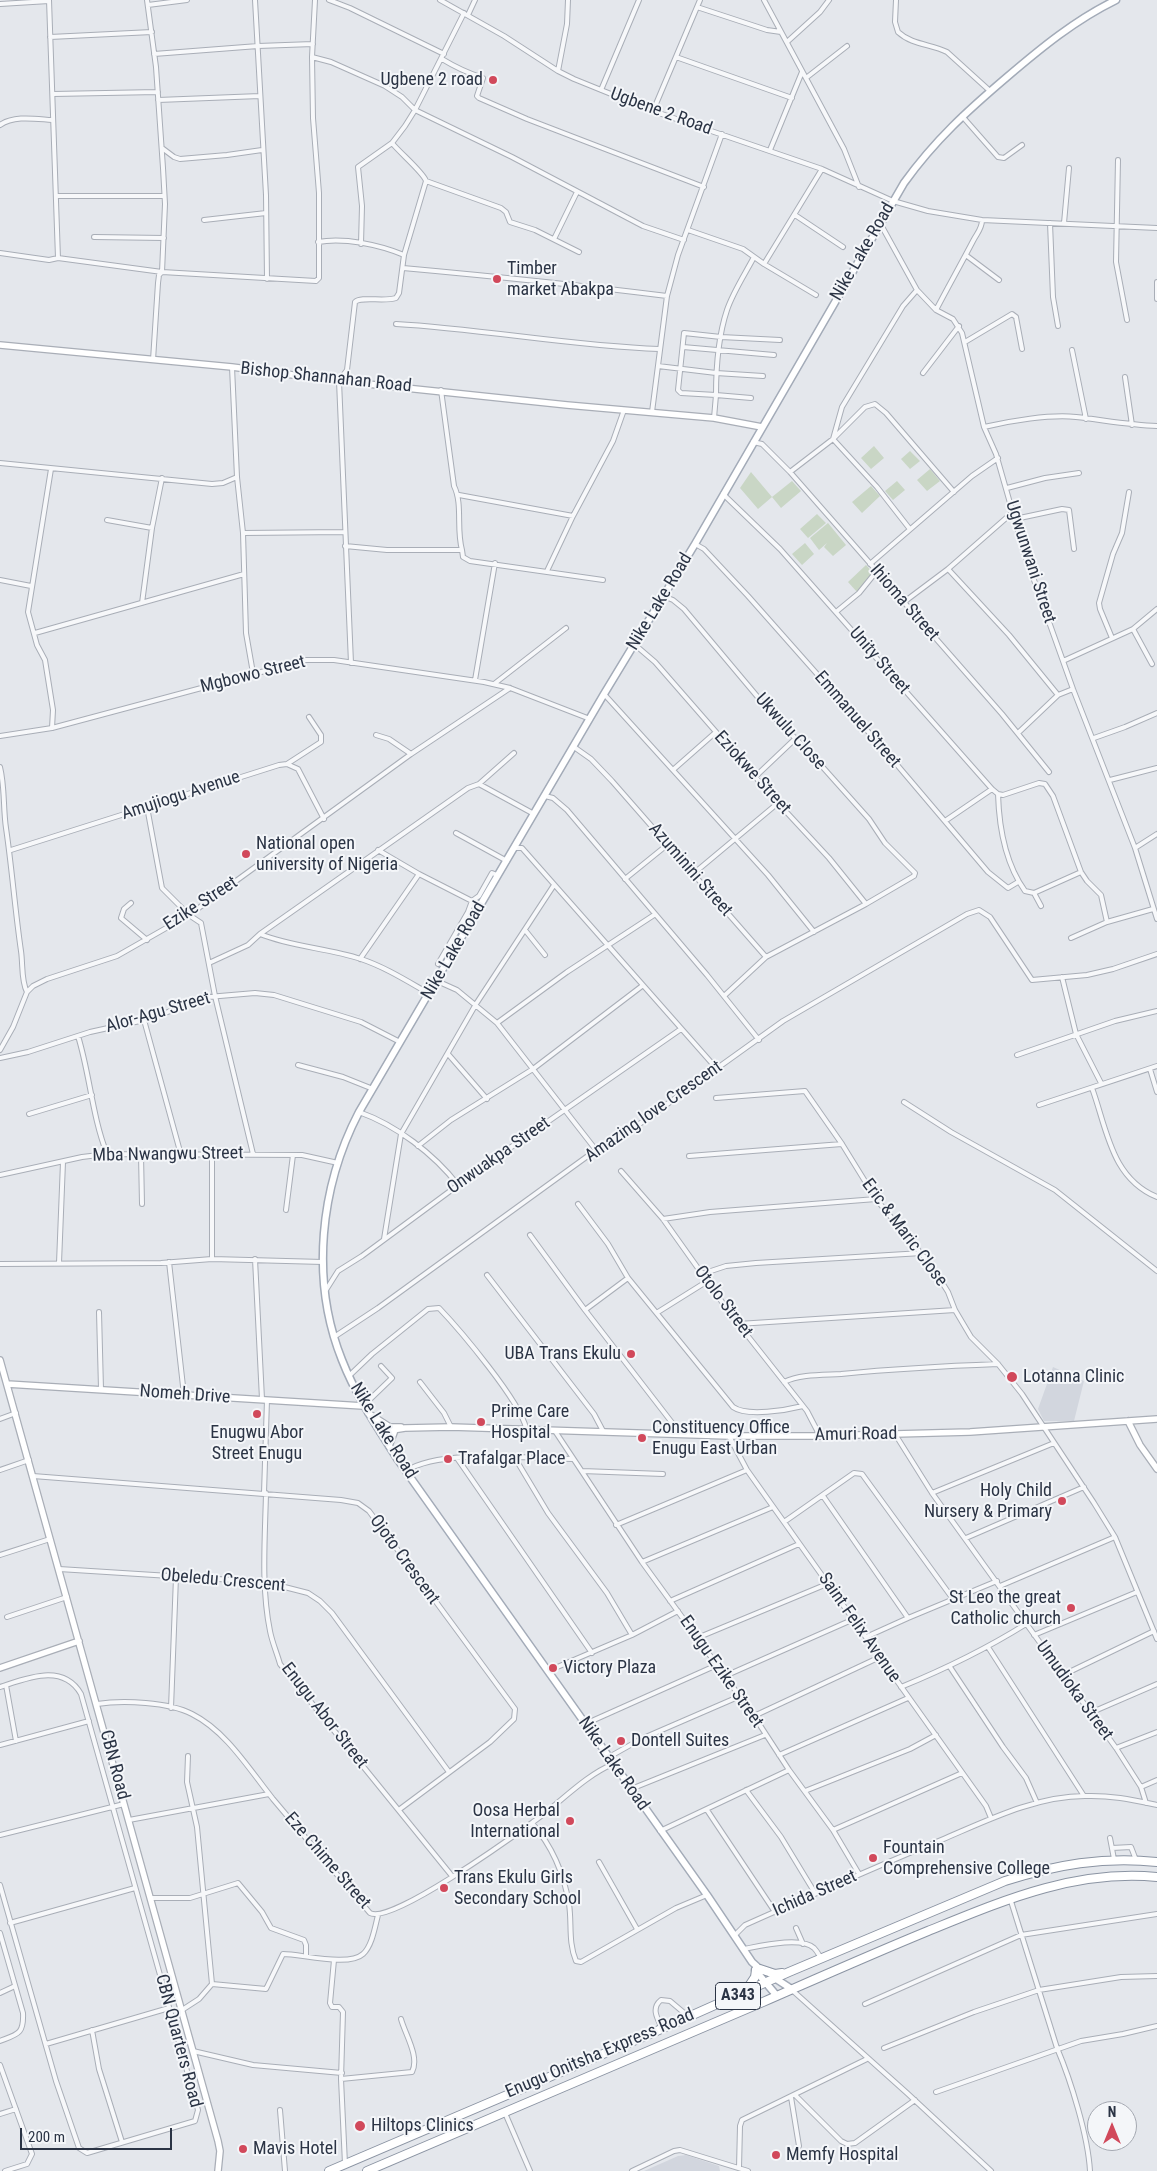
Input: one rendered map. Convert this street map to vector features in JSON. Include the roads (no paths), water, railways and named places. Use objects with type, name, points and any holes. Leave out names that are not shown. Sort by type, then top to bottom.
[{"type":"highway","name":"Enugu Onitsha Express Road","points":[[329,2171],[662,2029],[821,1958],[1005,1881],[1040,1870],[1072,1864],[1114,1859],[1157,1862]]},
{"type":"highway","name":"Enugu Onitsha Express Road","points":[[367,2171],[776,1996],[790,1988],[1010,1898],[1052,1885],[1077,1880],[1115,1876],[1157,1878]]},
{"type":"highway","points":[[744,1993],[758,1970],[775,1974],[789,1972]]},
{"type":"main road","name":"Nike Lake Road","points":[[776,1996],[707,1895],[406,1471],[363,1406],[334,1337],[325,1291],[323,1262],[326,1214],[345,1140],[359,1112],[430,994],[604,694],[792,379],[893,201],[920,161],[944,133],[962,116],[1061,33],[1116,0]]},
{"type":"main road","name":"Bishop Shannahan Road","points":[[0,345],[232,367],[339,381],[714,418],[762,427]]},
{"type":"main road","name":"CBN Road","points":[[0,1360],[98,1704],[218,2141],[220,2158],[218,2171]]},
{"type":"main road","name":"Nomeh Drive","points":[[7,1384],[363,1406]]},
{"type":"main road","points":[[368,1413],[393,1428],[389,1446]]},
{"type":"main road","name":"Amuri Road","points":[[379,1430],[451,1427],[526,1428],[730,1436],[820,1436],[1045,1428],[1157,1419]]},
{"type":"main road","points":[[1128,1421],[1140,1445],[1157,1469]]},
{"type":"main road","points":[[0,1668],[80,1641]]},
{"type":"main road","points":[[758,1970],[790,1988]]},
{"type":"street","points":[[153,360],[158,283],[159,275],[162,272],[164,196],[158,92],[147,2],[187,0]]},
{"type":"street","points":[[256,0],[266,213],[267,279]]},
{"type":"street","points":[[0,253],[49,260],[58,258],[162,272],[316,281],[319,278],[319,193],[313,118],[312,57],[315,0]]},
{"type":"street","points":[[329,0],[350,8],[444,54]]},
{"type":"street","name":"Ugbene 2 Road","points":[[440,0],[558,71],[652,110],[822,169],[893,201],[928,211],[982,220],[1157,228]]},
{"type":"street","points":[[361,244],[362,206],[358,167],[392,143],[415,110],[427,82],[475,0]]},
{"type":"street","points":[[558,71],[567,24],[568,0]]},
{"type":"street","points":[[601,90],[639,0]]},
{"type":"street","points":[[652,110],[700,0]]},
{"type":"street","points":[[764,0],[844,149],[857,177],[858,186],[861,188]]},
{"type":"street","points":[[788,42],[820,12],[829,0]]},
{"type":"street","points":[[896,0],[895,22],[898,32],[915,42],[947,52],[990,92]]},
{"type":"street","points":[[0,4],[49,1],[58,258]]},
{"type":"street","points":[[697,7],[767,30],[781,32]]},
{"type":"street","points":[[50,37],[152,32]]},
{"type":"street","points":[[154,54],[313,44]]},
{"type":"street","points":[[806,78],[847,46]]},
{"type":"street","points":[[312,57],[331,62],[385,86],[402,97],[415,110],[526,164],[643,226],[684,240]]},
{"type":"street","points":[[676,57],[792,98]]},
{"type":"street","points":[[442,59],[455,68],[462,68],[483,78],[477,96],[479,98],[527,119],[704,187]]},
{"type":"street","points":[[770,150],[802,72]]},
{"type":"street","points":[[53,94],[158,92]]},
{"type":"street","points":[[158,100],[260,96]]},
{"type":"street","points":[[962,116],[998,157],[1004,158],[1022,145]]},
{"type":"street","points":[[0,125],[7,120],[15,119],[52,120]]},
{"type":"street","points":[[652,412],[667,296],[684,240],[722,134]]},
{"type":"street","points":[[351,663],[339,381],[347,370],[355,302],[361,299],[386,301],[396,298],[399,293],[404,255],[426,181],[424,175],[411,165],[392,143]]},
{"type":"street","points":[[162,148],[174,158],[180,159],[262,150]]},
{"type":"street","points":[[1118,160],[1116,262],[1127,320]]},
{"type":"street","points":[[1064,223],[1069,168]]},
{"type":"street","points":[[764,264],[822,169]]},
{"type":"street","points":[[426,181],[501,208],[506,212],[510,222],[523,225],[579,252]]},
{"type":"street","points":[[554,239],[577,192]]},
{"type":"street","points":[[56,196],[164,196]]},
{"type":"street","points":[[204,220],[266,213]]},
{"type":"street","points":[[795,215],[843,247]]},
{"type":"street","points":[[936,310],[981,229],[982,220]]},
{"type":"street","points":[[880,223],[917,290],[936,310],[953,319],[959,326],[923,373]]},
{"type":"street","points":[[1050,224],[1053,297],[1058,326]]},
{"type":"street","points":[[688,230],[743,249],[816,295]]},
{"type":"street","points":[[94,237],[164,238]]},
{"type":"street","points":[[318,242],[328,240],[361,244],[404,255]]},
{"type":"street","points":[[967,256],[999,280]]},
{"type":"street","points":[[714,418],[718,351],[729,304],[754,257]]},
{"type":"street","points":[[403,268],[514,278],[545,284],[586,286],[667,296]]},
{"type":"street","points":[[1157,283],[1157,299]]},
{"type":"street","points":[[833,439],[842,407],[904,306],[917,290]]},
{"type":"street","points":[[965,342],[1013,314],[1016,317],[1022,349]]},
{"type":"street","points":[[396,324],[465,329],[626,348],[659,349]]},
{"type":"street","name":"Ugwunwani Street","points":[[959,326],[965,342],[984,427],[998,458],[1035,583],[1073,688],[1094,738],[1135,848],[1157,919]]},
{"type":"street","points":[[751,398],[681,393],[678,390],[684,333],[780,340]]},
{"type":"street","points":[[683,347],[774,355]]},
{"type":"street","points":[[1072,350],[1086,420]]},
{"type":"street","points":[[658,366],[716,374],[763,376]]},
{"type":"street","points":[[232,367],[237,477],[243,532],[246,633],[253,673]]},
{"type":"street","points":[[1125,377],[1132,425]]},
{"type":"street","points":[[441,390],[454,486],[458,495],[458,536],[463,557],[470,561],[495,563],[603,580]]},
{"type":"street","points":[[790,472],[833,439],[865,407],[875,404],[886,413],[954,492]]},
{"type":"street","points":[[548,571],[573,516],[613,441],[624,410]]},
{"type":"street","points":[[984,427],[1024,420],[1067,417],[1157,426]]},
{"type":"street","points":[[833,439],[877,486],[909,528]]},
{"type":"street","name":"Ihioma Street","points":[[753,442],[762,444],[790,472],[1050,772]]},
{"type":"street","points":[[870,564],[909,528],[972,476],[998,458]]},
{"type":"street","points":[[0,463],[212,484],[223,483],[237,477]]},
{"type":"street","points":[[51,469],[28,612],[37,646],[45,660],[53,710],[52,728]]},
{"type":"street","points":[[1007,488],[1045,478],[1080,473]]},
{"type":"street","points":[[142,602],[152,528],[162,478]]},
{"type":"street","points":[[1112,638],[1099,603],[1113,554],[1122,533],[1129,492]]},
{"type":"street","name":"Unity Street","points":[[723,494],[780,548],[998,794]]},
{"type":"street","points":[[458,495],[573,516]]},
{"type":"street","points":[[1015,519],[1069,510],[1074,549]]},
{"type":"street","points":[[904,602],[948,569],[1013,512]]},
{"type":"street","points":[[107,520],[152,528]]},
{"type":"street","points":[[243,532],[344,532]]},
{"type":"street","name":"Emmanuel Street","points":[[695,544],[704,549],[748,596],[988,872],[1008,888],[1018,882]]},
{"type":"street","points":[[345,546],[387,550],[462,550]]},
{"type":"street","points":[[475,680],[495,563]]},
{"type":"street","points":[[948,569],[1009,635],[1058,695]]},
{"type":"street","points":[[836,612],[858,593],[876,572]]},
{"type":"street","points":[[35,633],[244,574]]},
{"type":"street","points":[[0,580],[31,586]]},
{"type":"street","name":"Ukwulu Close","points":[[663,596],[673,600],[684,609],[777,720],[796,738],[869,819],[885,843],[915,873],[914,876],[866,904]]},
{"type":"street","points":[[1063,661],[1133,629],[1157,609]]},
{"type":"street","points":[[494,684],[566,628]]},
{"type":"street","points":[[1133,629],[1152,664]]},
{"type":"street","name":"Eziokwe Street","points":[[634,644],[655,662],[778,803],[829,858],[866,904]]},
{"type":"street","name":"Mgbowo Street","points":[[0,736],[52,728],[306,660],[351,663],[475,680],[510,688],[590,719]]},
{"type":"street","name":"Ezike Street","points":[[27,992],[40,982],[117,956],[189,915],[324,819],[411,754],[510,688]]},
{"type":"street","points":[[1018,733],[1058,695],[1073,688]]},
{"type":"street","points":[[604,694],[735,838],[814,932]]},
{"type":"street","points":[[1094,738],[1157,713]]},
{"type":"street","points":[[309,717],[321,735],[321,742],[287,764],[298,770],[324,819]]},
{"type":"street","points":[[674,769],[716,732]]},
{"type":"street","points":[[376,735],[389,739],[411,754]]},
{"type":"street","points":[[756,776],[796,738]]},
{"type":"street","name":"Azuminini Street","points":[[574,746],[591,758],[612,781],[766,957]]},
{"type":"street","points":[[209,962],[248,945],[260,934],[378,850],[468,788],[479,784],[514,752]]},
{"type":"street","name":"Amujiogu Avenue","points":[[10,850],[279,764],[287,764]]},
{"type":"street","points":[[0,767],[3,778],[14,906],[22,956],[24,987],[27,992],[0,1050]]},
{"type":"street","points":[[1110,780],[1157,768]]},
{"type":"street","points":[[1081,872],[1034,893],[1025,891],[1018,882],[1003,840],[998,794],[1003,795],[1039,783],[1045,784],[1053,796],[1081,872],[1087,881],[1101,894],[1107,922]]},
{"type":"street","points":[[479,784],[535,814]]},
{"type":"street","points":[[945,822],[992,789]]},
{"type":"street","points":[[545,796],[553,798],[567,810],[724,996],[758,1040]]},
{"type":"street","points":[[694,874],[778,803]]},
{"type":"street","points":[[146,807],[162,888],[189,915],[201,923],[215,996],[253,1154]]},
{"type":"street","points":[[456,833],[507,861]]},
{"type":"street","points":[[1135,848],[1157,834]]},
{"type":"street","points":[[625,879],[667,845]]},
{"type":"street","points":[[515,848],[522,848],[717,1069]]},
{"type":"street","points":[[378,850],[419,874],[472,901]]},
{"type":"street","points":[[438,964],[468,912],[472,901],[479,896],[492,873],[498,876]]},
{"type":"street","points":[[360,959],[419,874]]},
{"type":"street","points":[[384,1239],[401,1134],[476,1004],[554,885]]},
{"type":"street","points":[[1034,893],[1041,906]]},
{"type":"street","points":[[131,903],[124,909],[121,918],[147,940]]},
{"type":"street","points":[[724,996],[766,957],[866,904]]},
{"type":"street","points":[[1071,938],[1107,922],[1153,909]]},
{"type":"street","name":"Amazing love Crescent","points":[[334,1337],[378,1308],[596,1150],[631,1130],[793,1015],[958,918],[978,910],[990,917],[1032,980],[1062,977]]},
{"type":"street","points":[[468,912],[473,920]]},
{"type":"street","points":[[497,1023],[654,915]]},
{"type":"street","points":[[525,930],[544,955]]},
{"type":"street","points":[[260,934],[360,959],[385,969],[430,994]]},
{"type":"street","points":[[1100,1083],[1076,1034],[1062,977],[1087,975],[1113,969],[1157,954]]},
{"type":"street","points":[[437,981],[457,990],[497,1023],[596,1150]]},
{"type":"street","points":[[418,1146],[447,1123],[533,1069],[642,986]]},
{"type":"street","name":"Alor-Agu Street","points":[[0,1058],[144,1020],[215,996],[255,993],[274,995],[360,1022],[400,1042]]},
{"type":"street","points":[[1017,1055],[1114,1022],[1157,1012]]},
{"type":"street","points":[[144,1020],[181,1155]]},
{"type":"street","name":"Onwuakpa Street","points":[[325,1291],[338,1272],[458,1185],[681,1029]]},
{"type":"street","points":[[78,1036],[96,1118],[107,1154]]},
{"type":"street","points":[[448,1054],[487,1099]]},
{"type":"street","points":[[298,1064],[343,1077],[373,1089]]},
{"type":"street","points":[[1039,1105],[1092,1088],[1100,1083],[1157,1066]]},
{"type":"street","points":[[1150,1069],[1157,1092]]},
{"type":"street","points":[[1092,1088],[1116,1161],[1127,1176],[1142,1189],[1157,1197]]},
{"type":"street","name":"Eric & Maric Close","points":[[716,1098],[805,1091],[842,1144],[876,1199],[922,1253],[948,1292],[954,1310],[971,1336],[998,1364],[1045,1428],[1084,1487],[1115,1537],[1157,1639]]},
{"type":"street","points":[[29,1114],[92,1095]]},
{"type":"street","points":[[904,1102],[951,1132],[1055,1190],[1157,1271]]},
{"type":"street","points":[[359,1112],[376,1118],[418,1146],[440,1165],[458,1185]]},
{"type":"street","points":[[689,1156],[842,1144]]},
{"type":"street","name":"Mba Nwangwu Street","points":[[0,1176],[107,1154],[302,1155],[338,1163]]},
{"type":"street","points":[[141,1154],[142,1204]]},
{"type":"street","points":[[286,1210],[293,1155]]},
{"type":"street","points":[[212,1156],[212,1259]]},
{"type":"street","points":[[59,1263],[62,1162]]},
{"type":"street","name":"Otolo Street","points":[[621,1171],[663,1219],[706,1282],[803,1406],[820,1436]]},
{"type":"street","points":[[663,1219],[710,1212],[876,1199]]},
{"type":"street","points":[[578,1204],[608,1244],[628,1278],[658,1312],[736,1409],[754,1411],[803,1406]]},
{"type":"street","points":[[530,1235],[680,1433]]},
{"type":"street","points":[[702,1274],[726,1266],[756,1263],[922,1253]]},
{"type":"street","points":[[0,1264],[169,1262],[212,1259],[323,1262]]},
{"type":"street","name":"Enugu Abor Street","points":[[254,1259],[264,1400],[266,1582],[269,1629],[280,1664],[400,1809],[452,1876]]},
{"type":"street","points":[[169,1262],[184,1395]]},
{"type":"street","points":[[487,1275],[594,1414],[603,1431]]},
{"type":"street","points":[[585,1310],[628,1278]]},
{"type":"street","points":[[658,1312],[706,1282]]},
{"type":"street","points":[[349,1376],[372,1354],[428,1309],[439,1308],[503,1387],[522,1416],[526,1428]]},
{"type":"street","points":[[738,1324],[954,1310]]},
{"type":"street","points":[[100,1312],[101,1389]]},
{"type":"street","points":[[784,1382],[790,1379],[813,1376],[915,1367],[998,1364]]},
{"type":"street","points":[[363,1406],[392,1378],[381,1366]]},
{"type":"street","points":[[420,1382],[444,1413],[451,1427]]},
{"type":"street","points":[[0,1419],[16,1413]]},
{"type":"street","name":"Enugu Ezike Street","points":[[555,1430],[616,1525],[725,1676],[738,1697],[754,1716],[789,1770],[833,1830],[858,1874]]},
{"type":"street","name":"Umudioka Street","points":[[895,1434],[932,1493],[1116,1748],[1141,1787],[1146,1803]]},
{"type":"street","name":"Saint Felix Avenue","points":[[730,1436],[747,1470],[772,1507],[854,1619],[908,1698],[927,1720],[936,1736],[986,1806],[991,1818]]},
{"type":"street","points":[[932,1493],[1054,1443]]},
{"type":"street","points":[[457,1458],[592,1653]]},
{"type":"street","points":[[515,1458],[548,1513],[606,1593],[632,1635]]},
{"type":"street","points":[[406,1471],[414,1465],[442,1459],[573,1458]]},
{"type":"street","points":[[0,1470],[29,1460]]},
{"type":"street","points":[[616,1525],[747,1470]]},
{"type":"street","points":[[582,1471],[663,1474]]},
{"type":"street","points":[[784,1522],[854,1473],[862,1474],[953,1599]]},
{"type":"street","name":"Ojoto Crescent","points":[[34,1476],[265,1493],[341,1500],[365,1506],[513,1705],[516,1714],[511,1723],[490,1742],[400,1809]]},
{"type":"street","points":[[966,1538],[1084,1487]]},
{"type":"street","points":[[823,1496],[908,1618]]},
{"type":"street","points":[[642,1562],[772,1507]]},
{"type":"street","points":[[1000,1586],[1115,1537]]},
{"type":"street","points":[[0,1555],[51,1539]]},
{"type":"street","points":[[670,1601],[799,1544]]},
{"type":"street","name":"Obeledu Crescent","points":[[59,1569],[266,1582],[302,1590],[325,1606],[449,1772]]},
{"type":"street","points":[[171,1708],[176,1577]]},
{"type":"street","points":[[866,1637],[997,1581]]},
{"type":"street","points":[[697,1638],[827,1584]]},
{"type":"street","points":[[1034,1635],[1137,1592]]},
{"type":"street","points":[[7,1617],[67,1597]]},
{"type":"street","points":[[548,1671],[632,1635],[678,1611]]},
{"type":"street","points":[[725,1676],[854,1619]]},
{"type":"street","points":[[901,1687],[950,1667],[1026,1624]]},
{"type":"street","points":[[1063,1675],[1154,1631]]},
{"type":"street","points":[[988,1647],[1084,1796]]},
{"type":"street","points":[[754,1716],[880,1657]]},
{"type":"street","points":[[585,1724],[717,1665]]},
{"type":"street","points":[[950,1667],[1026,1778],[1037,1803]]},
{"type":"street","name":"CBN Quarters Road","points":[[0,1687],[40,1676],[60,1676],[77,1686],[81,1694],[198,2110],[195,2121],[87,2152],[79,2148],[46,2044],[0,1885]]},
{"type":"street","points":[[1090,1713],[1157,1684]]},
{"type":"street","points":[[6,1685],[16,1741]]},
{"type":"street","points":[[608,1757],[641,1739],[738,1697]]},
{"type":"street","points":[[779,1755],[908,1698]]},
{"type":"street","name":"Eze Chime Street","points":[[98,1704],[131,1703],[171,1708],[191,1713],[210,1726],[231,1746],[332,1872],[375,1915],[410,1903],[532,1823],[599,1770],[613,1764]]},
{"type":"street","points":[[0,1745],[89,1722]]},
{"type":"street","points":[[1116,1748],[1157,1732]]},
{"type":"street","points":[[631,1788],[765,1735]]},
{"type":"street","points":[[805,1791],[910,1749],[936,1736]]},
{"type":"street","points":[[182,2010],[199,1999],[212,1984],[199,1848],[187,1782],[188,1756]]},
{"type":"street","points":[[660,1831],[789,1770]]},
{"type":"street","points":[[833,1830],[962,1773]]},
{"type":"street","points":[[1141,1787],[1157,1780]]},
{"type":"street","points":[[746,1790],[781,1837],[816,1893]]},
{"type":"street","points":[[129,1820],[269,1794]]},
{"type":"street","name":"Ichida Street","points":[[735,1935],[745,1926],[858,1874],[991,1818],[1037,1803],[1084,1796],[1118,1797],[1157,1805]]},
{"type":"street","points":[[0,1835],[125,1804]]},
{"type":"street","points":[[707,1810],[775,1912]]},
{"type":"street","points":[[532,1823],[547,1842],[558,1864],[569,1904],[571,1948],[576,1961],[581,1962],[676,1908],[707,1895]]},
{"type":"street","points":[[1110,1838],[1114,1859]]},
{"type":"street","points":[[1112,1848],[1131,1847],[1136,1860]]},
{"type":"street","points":[[599,1862],[637,1929]]},
{"type":"street","points":[[150,1898],[186,1898],[239,1884],[262,1912],[271,1928],[304,1940],[306,1955]]},
{"type":"street","points":[[10,1922],[135,1888]]},
{"type":"street","points":[[1010,1898],[1020,1935],[1057,2048],[1067,2071],[1090,2171]]},
{"type":"street","points":[[864,2004],[1020,1935],[1157,1914]]},
{"type":"street","points":[[212,1984],[266,1989],[283,1954],[306,1955],[334,1960],[361,1956],[366,1951],[374,1931],[375,1915]]},
{"type":"street","points":[[796,1928],[803,1944]]},
{"type":"street","points":[[0,1933],[23,2013],[23,2028],[19,2033],[0,2041]]},
{"type":"street","points":[[744,1950],[770,1944],[803,1944],[814,1948],[821,1958]]},
{"type":"street","points":[[334,1960],[330,2003],[332,2007],[340,2007],[343,2012],[342,2079],[345,2164]]},
{"type":"street","points":[[884,2048],[974,2012],[1039,1990],[1121,1977],[1157,1976]]},
{"type":"street","points":[[0,1993],[15,1986]]},
{"type":"street","points":[[790,1988],[991,2171]]},
{"type":"street","points":[[662,2029],[655,2008],[656,2004],[661,2000],[670,2002],[689,2017]]},
{"type":"street","points":[[46,2044],[169,2008]]},
{"type":"street","points":[[342,2079],[412,2072],[414,2066],[413,2054],[401,2019]]},
{"type":"street","points":[[936,2092],[1057,2048],[1081,2041],[1157,2026]]},
{"type":"street","points":[[92,2030],[99,2070],[122,2142]]},
{"type":"street","points":[[193,2050],[253,2065],[342,2073]]},
{"type":"street","points":[[740,2168],[740,2126],[742,2120],[867,2059]]},
{"type":"street","points":[[0,2065],[32,2154],[27,2164],[5,2171]]},
{"type":"street","points":[[793,2096],[841,2141],[847,2144],[855,2143],[915,2100]]},
{"type":"street","points":[[793,2096],[799,2146]]},
{"type":"street","points":[[0,2114],[16,2109]]},
{"type":"street","points":[[280,2110],[285,2171]]},
{"type":"street","points":[[505,2113],[530,2171]]},
{"type":"street","points":[[632,2171],[669,2153],[680,2150],[748,2171]]},
{"type":"place","name":"Ugbene 2 road","points":[[493,80]]},
{"type":"place","name":"Timber market Abakpa","points":[[497,279]]},
{"type":"place","name":"National open university of Nigeria","points":[[246,854]]},
{"type":"place","name":"UBA Trans Ekulu","points":[[631,1354]]},
{"type":"place","name":"Lotanna Clinic","points":[[1012,1377]]},
{"type":"place","name":"Enugwu Abor Street Enugu","points":[[257,1414]]},
{"type":"place","name":"Prime Care Hospital","points":[[481,1422]]},
{"type":"place","name":"Constituency Office Enugu East Urban","points":[[642,1438]]},
{"type":"place","name":"Trafalgar Place","points":[[448,1459]]},
{"type":"place","name":"Holy Child Nursery & Primary","points":[[1062,1501]]},
{"type":"place","name":"St Leo the great Catholic church","points":[[1071,1608]]},
{"type":"place","name":"Victory Plaza","points":[[553,1668]]},
{"type":"place","name":"Dontell Suites","points":[[621,1741]]},
{"type":"place","name":"Oosa Herbal International","points":[[570,1821]]},
{"type":"place","name":"Fountain Comprehensive College","points":[[873,1858]]},
{"type":"place","name":"Trans Ekulu Girls Secondary School","points":[[444,1888]]},
{"type":"place","name":"Hiltops Clinics","points":[[360,2126]]},
{"type":"place","name":"Mavis Hotel","points":[[243,2149]]},
{"type":"place","name":"Memfy Hospital","points":[[776,2155]]}]
